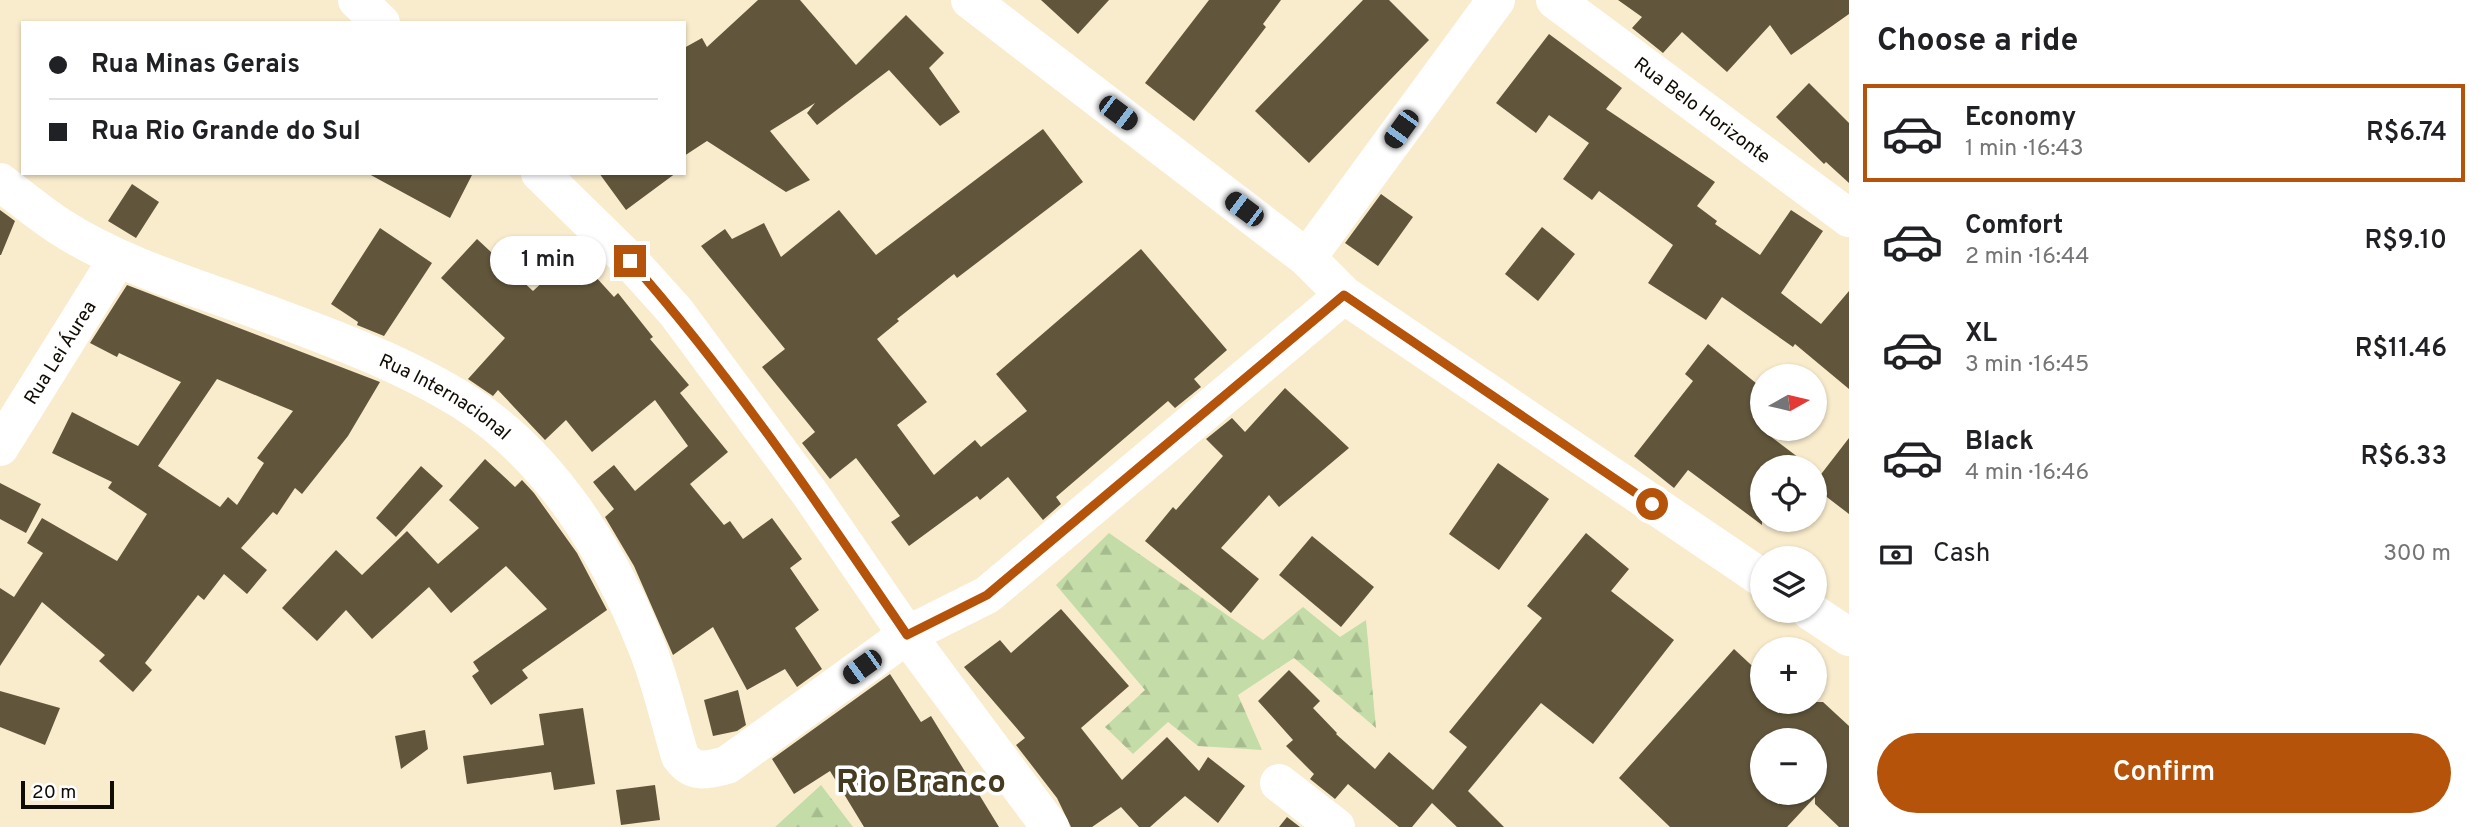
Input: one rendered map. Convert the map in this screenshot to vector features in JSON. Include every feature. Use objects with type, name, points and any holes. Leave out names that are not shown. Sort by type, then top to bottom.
[{"type":"street","points":[[357,0],[379,21]]},
{"type":"street","points":[[970,0],[1307,258],[1344,295],[1750,570]]},
{"type":"street","points":[[1307,258],[1496,0]]},
{"type":"street","name":"Rua Belo Horizonte","points":[[1555,0],[1849,218]]},
{"type":"street","points":[[542,175],[630,261],[676,312],[811,495],[907,635],[1051,827]]},
{"type":"street","name":"Rua Internacional","points":[[0,182],[60,227],[118,258],[341,342],[465,403],[506,433],[537,463],[577,514],[612,572],[647,647],[680,756],[686,765],[700,770],[727,765],[907,635]]},
{"type":"street","name":"Rua Lei Áurea","points":[[0,447],[118,258]]},
{"type":"street","points":[[907,635],[987,595],[1344,295]]},
{"type":"street","points":[[1827,622],[1849,637]]},
{"type":"street","points":[[1279,783],[1336,827]]},
{"type":"green space","points":[[1109,533],[1263,640],[1303,607],[1340,637],[1366,620],[1376,728],[1294,658],[1238,695],[1262,750],[1198,746],[1168,722],[1133,754],[1105,727],[1145,690],[1056,585]]},
{"type":"green space","points":[[821,785],[853,827],[775,827]]},
{"type":"building","points":[[758,0],[800,0],[856,65],[906,15],[944,53],[929,68],[960,112],[940,126],[889,70],[817,125],[807,113],[815,103],[770,131],[810,180],[786,192],[707,141],[686,155],[686,47],[702,38],[707,47]]},
{"type":"building","points":[[1041,0],[1109,0],[1078,34]]},
{"type":"building","points":[[1209,0],[1281,0],[1263,24],[1266,27],[1194,121],[1145,83]]},
{"type":"building","points":[[1363,0],[1389,0],[1429,40],[1309,163],[1255,111]]},
{"type":"building","points":[[1618,0],[1849,0],[1849,14],[1791,55],[1770,25],[1727,72],[1682,32],[1663,53],[1632,28],[1642,17]]},
{"type":"building","points":[[1549,34],[1622,88],[1606,109],[1715,182],[1697,206],[1717,221],[1715,224],[1760,255],[1791,210],[1823,231],[1781,293],[1821,324],[1849,291],[1849,389],[1827,371],[1827,364],[1819,364],[1795,344],[1793,347],[1722,297],[1706,320],[1648,283],[1673,245],[1599,191],[1592,200],[1563,179],[1589,143],[1549,115],[1536,133],[1496,103]]},
{"type":"building","points":[[1809,83],[1849,123],[1849,183],[1826,162],[1824,164],[1776,117]]},
{"type":"building","points":[[1043,129],[1083,182],[957,278],[954,274],[897,319],[899,321],[877,339],[927,402],[897,425],[934,475],[975,440],[981,447],[1027,411],[996,374],[1141,249],[1227,350],[1194,379],[1201,387],[1175,408],[1168,401],[1056,497],[1061,504],[1043,520],[1008,477],[980,500],[977,496],[909,546],[891,522],[900,516],[856,458],[830,479],[802,443],[815,432],[762,367],[785,349],[701,246],[725,229],[732,239],[764,223],[781,257],[839,210],[876,255]]},
{"type":"building","points":[[371,175],[472,175],[450,218]]},
{"type":"building","points":[[600,175],[673,175],[626,210]]},
{"type":"building","points":[[132,184],[159,202],[136,238],[108,221]]},
{"type":"building","points":[[1381,194],[1413,217],[1378,266],[1345,243]]},
{"type":"building","points":[[0,210],[15,221],[1,255],[0,255]]},
{"type":"building","points":[[1542,227],[1575,254],[1538,301],[1505,274]]},
{"type":"building","points":[[380,228],[432,263],[384,336],[357,325],[358,322],[331,304]]},
{"type":"building","points":[[477,239],[533,291],[574,253],[614,297],[618,293],[653,337],[650,339],[689,385],[680,393],[728,452],[690,484],[724,525],[730,521],[743,539],[772,518],[802,559],[790,568],[819,610],[795,628],[822,669],[797,687],[785,669],[747,690],[713,627],[673,655],[634,566],[605,517],[614,509],[593,482],[614,465],[635,491],[688,446],[655,400],[592,452],[566,420],[545,440],[498,390],[493,396],[468,379],[505,338],[441,278]]},
{"type":"building","points":[[127,285],[380,382],[348,436],[302,494],[295,488],[277,515],[273,512],[241,548],[267,570],[247,594],[224,574],[204,600],[198,595],[145,663],[152,670],[133,692],[99,661],[105,655],[42,602],[0,666],[0,588],[14,597],[43,553],[27,543],[42,518],[117,561],[147,514],[108,488],[112,482],[52,453],[72,412],[138,446],[181,382],[119,353],[117,357],[90,343]],"holes":[[[217,379],[293,411],[257,458],[264,463],[237,505],[228,497],[220,507],[158,466]]]},
{"type":"building","points":[[1708,344],[1750,378],[1750,441],[1777,441],[1795,455],[1750,455],[1750,516],[1688,470],[1674,488],[1634,456],[1693,381],[1685,374]]},
{"type":"building","points":[[1285,388],[1349,448],[1279,507],[1269,495],[1221,548],[1259,579],[1231,613],[1145,541],[1173,507],[1176,510],[1223,456],[1206,439],[1232,418],[1245,432]]},
{"type":"building","points":[[1849,438],[1849,514],[1827,497],[1827,466]]},
{"type":"building","points":[[485,459],[515,487],[522,480],[534,493],[577,553],[607,610],[522,670],[528,678],[491,705],[472,676],[479,671],[473,662],[547,609],[506,566],[451,613],[429,587],[372,639],[346,610],[317,641],[282,608],[336,550],[362,575],[407,531],[438,564],[479,528],[449,500]]},
{"type":"building","points":[[1498,463],[1549,499],[1499,570],[1449,534]]},
{"type":"building","points":[[421,466],[443,486],[396,537],[376,518]]},
{"type":"building","points":[[0,483],[41,504],[26,533],[0,519]]},
{"type":"building","points":[[1586,533],[1629,569],[1611,591],[1674,640],[1593,744],[1541,703],[1468,791],[1504,827],[1457,827],[1432,803],[1412,827],[1399,827],[1348,784],[1335,799],[1310,779],[1314,774],[1286,746],[1293,740],[1258,701],[1289,670],[1320,701],[1313,708],[1336,734],[1375,769],[1389,752],[1433,790],[1467,747],[1449,732],[1542,618],[1527,606]]},
{"type":"building","points":[[1312,536],[1374,587],[1341,627],[1279,575]]},
{"type":"building","points":[[1061,609],[1129,686],[1081,728],[1122,780],[1167,737],[1199,771],[1208,757],[1245,786],[1218,823],[1185,796],[1150,827],[1139,827],[1121,807],[1092,827],[1071,827],[1057,798],[1016,745],[1025,738],[964,667],[1000,640],[1011,653]]},
{"type":"building","points":[[1734,649],[1750,664],[1750,714],[1827,714],[1827,706],[1849,726],[1849,827],[1839,827],[1816,805],[1827,805],[1827,728],[1750,728],[1750,805],[1808,805],[1787,827],[1670,827],[1619,778]]},
{"type":"building","points":[[890,674],[921,722],[931,716],[999,827],[864,827],[830,771],[794,794],[772,759]]},
{"type":"building","points":[[738,690],[746,725],[737,731],[713,736],[704,700]]},
{"type":"building","points":[[0,691],[60,708],[45,745],[0,727]]},
{"type":"building","points":[[583,708],[595,784],[554,790],[551,772],[467,784],[463,756],[544,745],[539,714]]},
{"type":"building","points":[[425,730],[428,749],[401,769],[395,736]]},
{"type":"building","points":[[655,785],[660,820],[621,825],[616,790]]},
{"type":"building","points":[[1287,817],[1300,827],[1279,827]]},
{"type":"district","name":"Rio Branco","points":[[921,780]]},
{"type":"route","points":[[630,261],[676,312],[811,495],[907,635],[987,595],[1344,295],[1652,504]]}]
